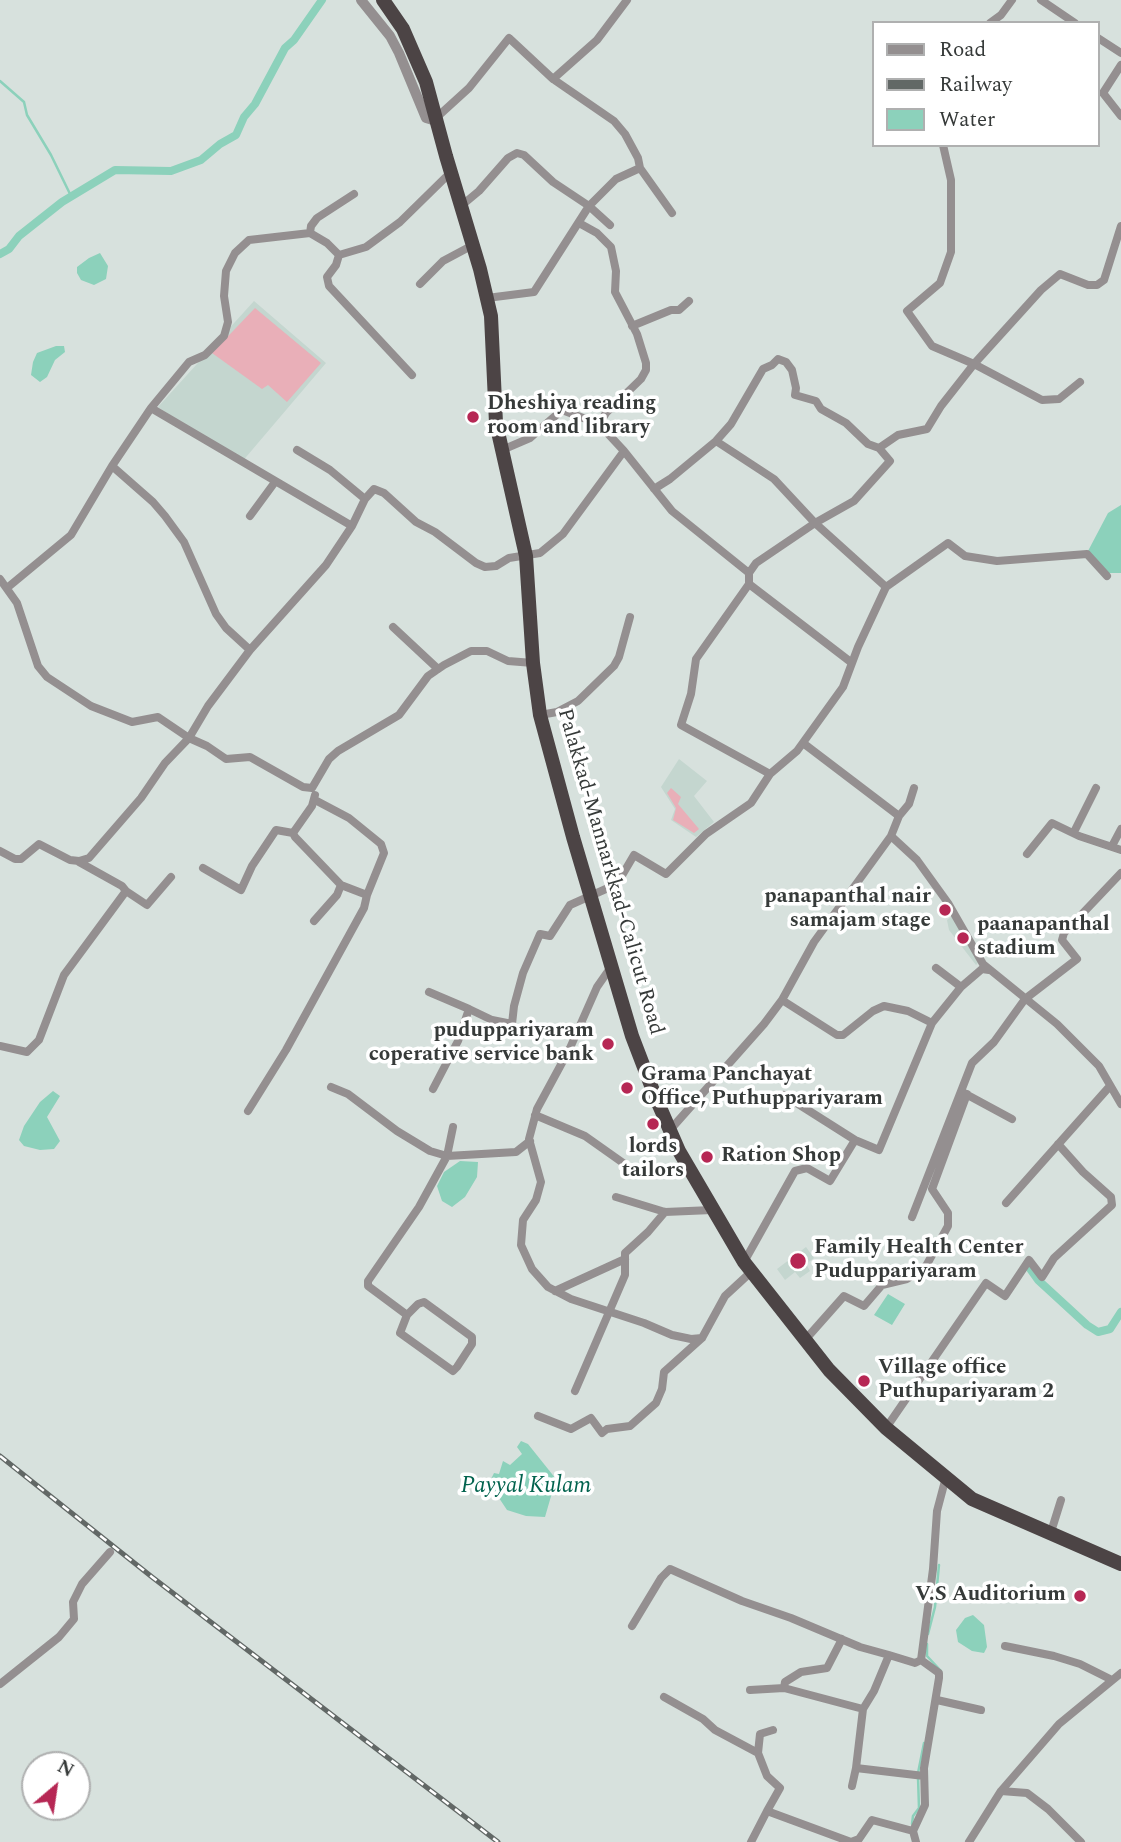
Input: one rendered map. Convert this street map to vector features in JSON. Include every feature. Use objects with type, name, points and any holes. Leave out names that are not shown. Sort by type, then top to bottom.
[{"type":"highway","name":"Palakkad-Mannarkkad-Calicut Road","points":[[383,0],[403,29],[419,62],[487,298],[491,316],[496,423],[526,556],[533,663],[540,715],[632,1036],[670,1129],[712,1210],[747,1267],[829,1370],[886,1428],[972,1499],[1120,1559]]},
{"type":"street","points":[[361,0],[400,53],[426,118],[436,120],[469,88],[509,38],[553,79],[614,121],[625,134],[638,158],[640,168],[672,213]]},
{"type":"street","points":[[553,79],[597,40],[627,0]]},
{"type":"street","points":[[993,21],[1012,0]]},
{"type":"street","points":[[1041,0],[1072,21]]},
{"type":"street","points":[[1100,39],[1121,53]]},
{"type":"street","points":[[1121,65],[1103,93],[1121,116]]},
{"type":"street","points":[[943,147],[951,180],[951,253],[940,283],[907,311],[932,346],[974,364],[1042,400],[1059,399],[1080,382]]},
{"type":"street","points":[[461,206],[508,158],[517,153],[524,155],[553,182],[589,206],[610,225]]},
{"type":"street","points":[[487,298],[534,292],[589,206],[616,179],[640,168]]},
{"type":"street","points":[[339,255],[366,247],[400,222],[451,172]]},
{"type":"street","points":[[310,233],[317,218],[354,194]]},
{"type":"street","points":[[579,223],[597,233],[611,247],[617,271],[615,292],[646,363],[646,370],[635,386],[599,424]]},
{"type":"street","points":[[879,447],[898,435],[927,429],[941,406],[974,364],[1041,290],[1060,274],[1088,285],[1097,285],[1104,280],[1121,226]]},
{"type":"street","points":[[7,588],[71,536],[150,408],[188,362],[205,355],[224,336],[228,322],[224,296],[226,271],[235,253],[249,240],[310,233],[327,243],[339,255]]},
{"type":"street","points":[[420,284],[443,261],[473,245]]},
{"type":"street","points":[[339,255],[327,278],[329,286],[412,375]]},
{"type":"street","points":[[632,327],[671,310],[679,310],[689,301]]},
{"type":"street","points":[[654,489],[716,441],[731,424],[763,369],[778,359],[786,362],[792,370],[795,395],[816,401],[821,409],[846,423],[868,444],[879,447],[890,461],[854,501],[815,523],[756,563],[749,573],[749,584],[696,659],[691,694],[681,725],[770,774]]},
{"type":"street","points":[[150,408],[352,526]]},
{"type":"street","points":[[502,450],[530,438],[562,410],[599,424],[672,511],[749,573]]},
{"type":"street","points":[[716,441],[774,480],[815,523],[886,587]]},
{"type":"street","points":[[297,450],[330,470],[365,499]]},
{"type":"street","points":[[0,851],[20,859],[39,844],[70,860],[89,858],[141,798],[165,763],[190,738],[208,706],[250,650],[326,565],[371,491],[378,489],[416,522],[485,567],[496,566],[509,558],[540,553],[563,534],[624,451]]},
{"type":"street","points":[[112,466],[165,516],[184,542],[216,614],[226,628],[250,650]]},
{"type":"street","points":[[250,516],[275,482]]},
{"type":"street","points":[[429,992],[492,1020],[512,1024],[523,973],[540,934],[550,936],[570,905],[617,884],[634,855],[666,874],[706,834],[751,803],[770,774],[803,743],[843,687],[886,587],[948,543],[965,556],[997,561],[1087,554],[1107,576]]},
{"type":"street","points":[[0,579],[20,610],[38,666],[47,677],[91,706],[132,722],[158,718],[226,759],[250,757],[295,782],[312,788]]},
{"type":"street","points":[[749,584],[852,663]]},
{"type":"street","points":[[540,715],[557,712],[578,701],[614,666],[630,618]]},
{"type":"street","points":[[393,627],[438,669]]},
{"type":"street","points":[[293,833],[315,800],[312,788],[329,759],[399,715],[418,686],[438,669],[471,651],[487,651],[508,661],[533,663]]},
{"type":"street","points":[[803,743],[898,816]]},
{"type":"street","points":[[670,1129],[764,1024],[782,1000],[814,942],[891,836],[898,816],[909,804],[914,788]]},
{"type":"street","points":[[1074,832],[1096,789]]},
{"type":"street","points":[[248,1111],[286,1050],[365,908],[367,895],[384,853],[383,847],[349,818],[315,800]]},
{"type":"street","points":[[1027,854],[1052,823],[1088,840],[1117,848],[1121,829]]},
{"type":"street","points":[[203,868],[241,890],[252,866],[276,830],[293,833],[341,885],[367,895]]},
{"type":"street","points":[[891,836],[917,860],[948,903],[989,970],[1057,1024],[1099,1066],[1121,1104]]},
{"type":"street","points":[[79,861],[148,905],[171,877]]},
{"type":"street","points":[[805,1340],[844,1296],[867,1305],[882,1285],[907,1279],[926,1266],[948,1226],[948,1213],[932,1189],[972,1063],[994,1042],[1025,999],[1077,959],[1062,940],[1064,933],[1119,879]]},
{"type":"street","points":[[314,921],[337,895],[341,885]]},
{"type":"street","points":[[0,1046],[27,1052],[39,1040],[64,975],[126,891]]},
{"type":"street","points":[[612,967],[597,987],[535,1115],[530,1142],[541,1182],[536,1200],[523,1220],[521,1245],[532,1269],[548,1287],[571,1300],[610,1311],[672,1335],[702,1338]]},
{"type":"street","points":[[936,968],[961,988]]},
{"type":"street","points":[[784,1095],[855,1140],[879,1150],[932,1023],[961,988],[982,969],[989,970]]},
{"type":"street","points":[[782,1000],[837,1035],[843,1035],[873,1011],[884,1006],[908,1011],[932,1023]]},
{"type":"street","points":[[433,1089],[458,1041],[469,1009]]},
{"type":"street","points":[[1006,1203],[1110,1086]]},
{"type":"street","points":[[331,1087],[348,1094],[367,1110],[430,1151],[447,1156],[516,1152],[530,1142]]},
{"type":"street","points":[[963,1093],[1012,1119]]},
{"type":"street","points":[[912,1217],[963,1093]]},
{"type":"street","points":[[535,1115],[585,1136],[626,1166]]},
{"type":"street","points":[[407,1315],[368,1286],[368,1281],[419,1206],[447,1156],[453,1127]]},
{"type":"street","points":[[538,1416],[571,1429],[591,1418],[602,1433],[607,1429],[630,1426],[656,1403],[662,1389],[664,1372],[702,1338],[724,1296],[747,1267],[795,1171],[807,1168],[830,1181],[855,1140]]},
{"type":"street","points":[[886,1428],[986,1283],[1005,1296],[1029,1260],[1042,1277],[1054,1258],[1112,1205],[1111,1197],[1083,1172],[1058,1144]]},
{"type":"street","points":[[616,1197],[665,1212],[712,1210]]},
{"type":"street","points":[[575,1391],[625,1275],[625,1253],[665,1212]]},
{"type":"street","points":[[555,1291],[625,1259]]},
{"type":"street","points":[[424,1302],[472,1337],[472,1344],[453,1371],[400,1334],[407,1315],[424,1302]]},
{"type":"street","points":[[921,1660],[933,1569],[937,1511],[946,1477]]},
{"type":"street","points":[[1051,1532],[1061,1500]]},
{"type":"street","points":[[0,1684],[59,1637],[74,1619],[73,1602],[82,1584],[110,1552]]},
{"type":"street","points":[[632,1626],[660,1578],[670,1569],[742,1601],[842,1639],[915,1663],[921,1660]]},
{"type":"street","points":[[784,1689],[785,1682],[802,1672],[827,1668],[842,1639]]},
{"type":"street","points":[[1005,1646],[1080,1664],[1112,1680]]},
{"type":"street","points":[[852,1786],[863,1709],[874,1691],[889,1655]]},
{"type":"street","points":[[916,1842],[913,1831],[925,1805],[924,1776],[939,1673],[921,1660]]},
{"type":"street","points":[[969,1842],[1001,1791],[1059,1724],[1121,1672]]},
{"type":"street","points":[[750,1690],[784,1689],[863,1709]]},
{"type":"street","points":[[664,1697],[703,1719],[715,1730],[758,1753]]},
{"type":"street","points":[[937,1700],[981,1710]]},
{"type":"street","points":[[751,1842],[780,1788],[767,1776],[758,1753],[761,1734],[773,1730]]},
{"type":"street","points":[[856,1768],[924,1776]]},
{"type":"street","points":[[1001,1791],[1027,1793],[1048,1809],[1081,1842]]},
{"type":"street","points":[[767,1811],[851,1842],[859,1839],[872,1820],[913,1831]]},
{"type":"shaded area","points":[[254,301],[326,363],[241,463],[158,407]]},
{"type":"shaded area","points":[[255,308],[321,363],[287,402],[268,385],[262,389],[212,353]]},
{"type":"shaded area","points":[[679,759],[707,781],[694,796],[714,822],[696,837],[671,820],[675,809],[661,787]]},
{"type":"shaded area","points":[[671,788],[681,797],[678,804],[699,829],[694,833],[673,820],[676,808],[667,793]]},
{"type":"shaded area","name":"paanapanthal stadium","points":[[954,915],[983,958],[976,965],[949,930],[947,920]]},
{"type":"shaded area","name":"Family Health Center Puduppariyaram","points":[[806,1247],[814,1258],[806,1264],[810,1271],[800,1278],[795,1272],[785,1280],[777,1269]]},
{"type":"water","points":[[100,253],[108,266],[106,279],[94,285],[81,280],[77,267]]},
{"type":"water","points":[[64,346],[65,352],[55,360],[47,377],[40,382],[31,375],[37,353]]},
{"type":"water","points":[[1121,505],[1121,573],[1108,573],[1088,551],[1108,513]]},
{"type":"water","points":[[53,1091],[60,1096],[47,1117],[60,1141],[54,1149],[40,1150],[24,1146],[19,1140],[24,1126],[40,1102]]},
{"type":"water","points":[[460,1161],[478,1162],[477,1177],[465,1197],[452,1207],[442,1201],[437,1186],[444,1172]]},
{"type":"water","points":[[888,1294],[905,1304],[892,1325],[874,1315]]},
{"type":"water","name":"Payyal Kulam","points":[[521,1441],[528,1444],[556,1479],[545,1517],[526,1516],[507,1510],[489,1483],[494,1473],[499,1474],[503,1461],[510,1465],[522,1454],[517,1447]]},
{"type":"water","points":[[973,1615],[984,1625],[987,1647],[984,1653],[972,1651],[958,1642],[956,1630],[965,1618]]},
{"type":"waterway","points":[[0,254],[62,202],[115,170],[171,171],[201,160],[236,135],[285,48],[294,40],[322,0]]},
{"type":"waterway","points":[[0,81],[24,102],[27,115],[71,196]]},
{"type":"waterway","points":[[1028,1266],[1038,1280],[1098,1332],[1110,1329],[1121,1312]]},
{"type":"waterway","points":[[928,1634],[935,1607],[939,1565]]},
{"type":"waterway","points":[[927,1644],[927,1656],[941,1671]]},
{"type":"waterway","points":[[918,1773],[924,1743]]},
{"type":"waterway","points":[[912,1824],[913,1816],[919,1808],[918,1777]]},
{"type":"railway","points":[[0,1456],[152,1577],[498,1842]]},
{"type":"place","name":"Dheshiya reading room and library","points":[[473,417]]},
{"type":"place","name":"panapanthal nair samajam stage","points":[[945,910]]},
{"type":"place","name":"paanapanthal stadium","points":[[963,938]]},
{"type":"place","name":"puduppariyaram coperative service bank","points":[[608,1044]]},
{"type":"place","name":"Grama Panchayat Office, Puthuppariyaram","points":[[627,1088]]},
{"type":"place","name":"lords tailors","points":[[653,1124]]},
{"type":"place","name":"Ration Shop","points":[[707,1157]]},
{"type":"place","name":"Family Health Center Puduppariyaram","points":[[798,1261]]},
{"type":"place","name":"Village office Puthupariyaram 2","points":[[864,1381]]},
{"type":"place","name":"V.S Auditorium","points":[[1080,1596]]}]
